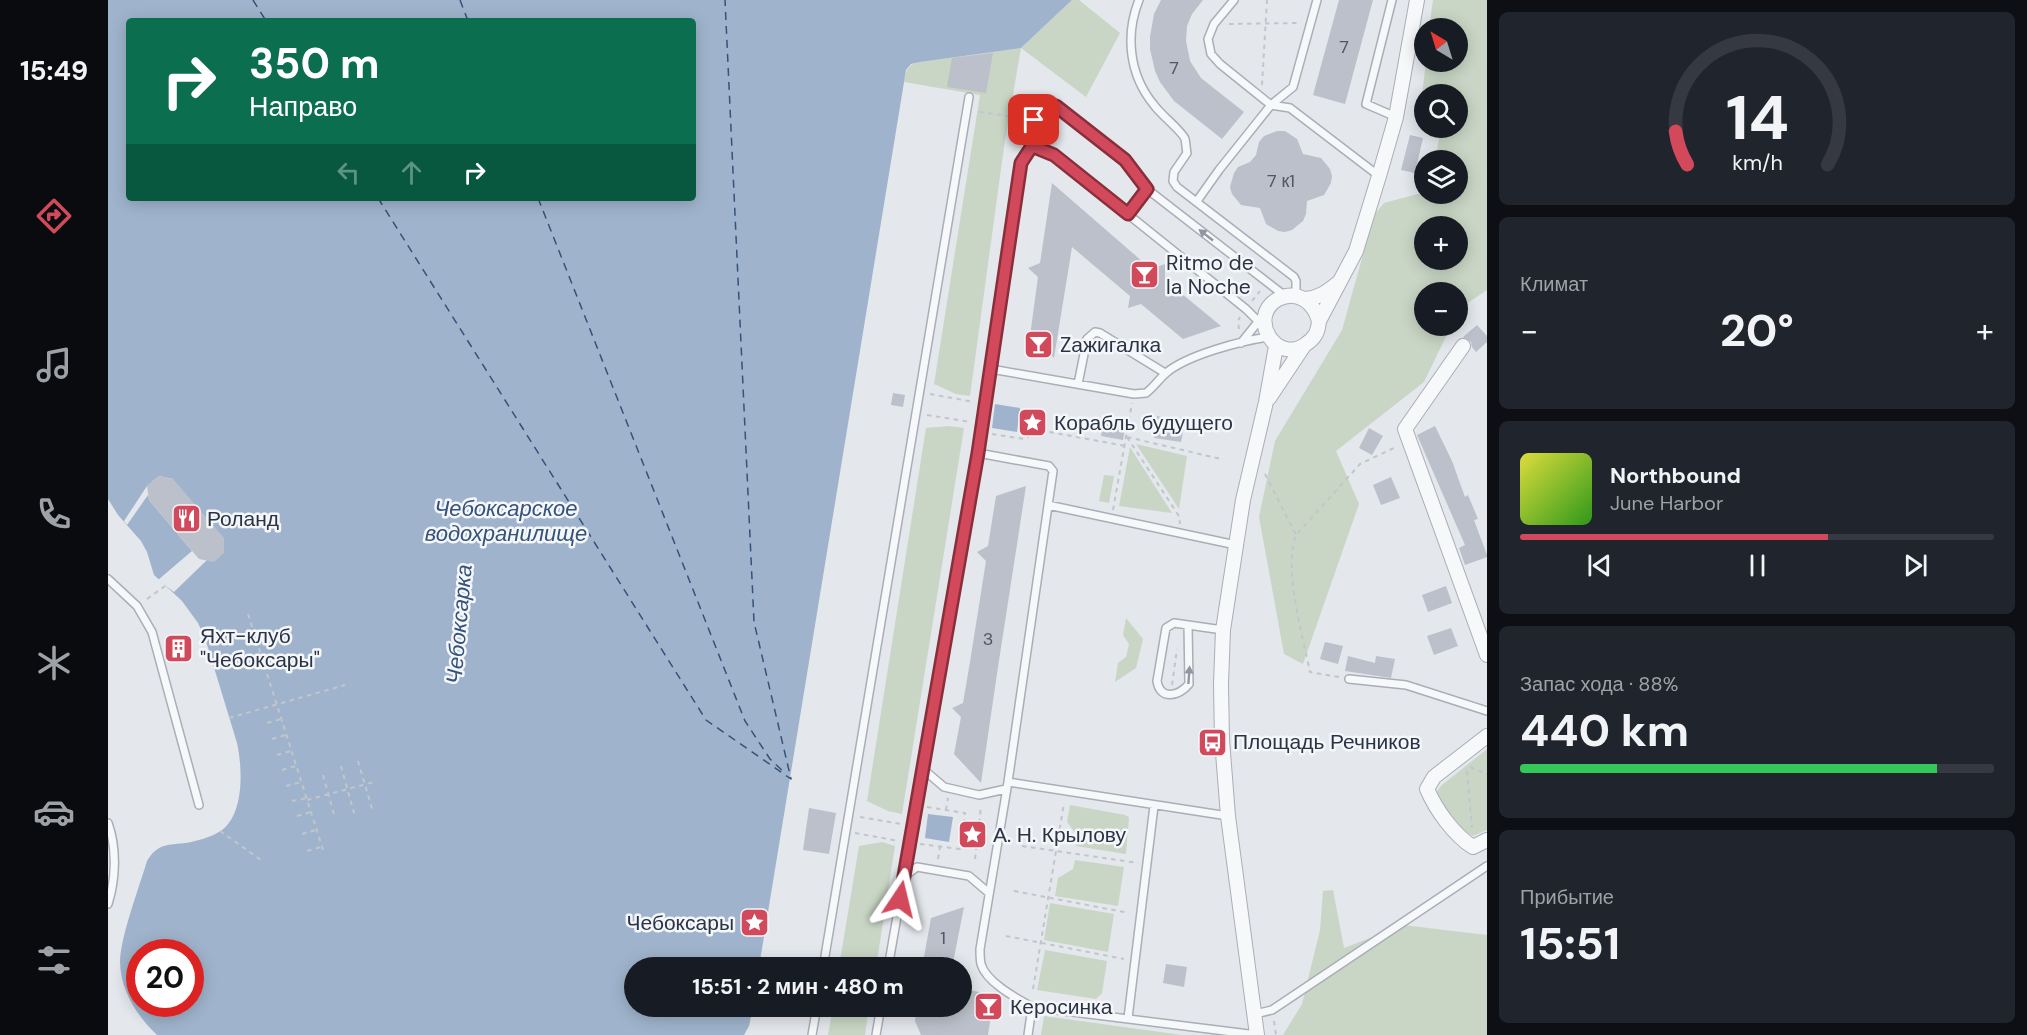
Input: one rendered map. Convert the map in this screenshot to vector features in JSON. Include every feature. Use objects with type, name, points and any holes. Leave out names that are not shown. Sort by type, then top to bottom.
[{"type":"street","points":[[1266,402],[1303,347],[1318,332],[1319,321],[1356,251],[1396,117],[1417,0]]},
{"type":"street","points":[[1257,1035],[1228,816],[1222,740],[1223,630],[1243,500],[1266,402],[1267,328],[1275,301],[1295,297],[1315,298],[1342,279]]},
{"type":"street","points":[[1295,297],[1312,306],[1319,321]]},
{"type":"street","points":[[1267,328],[1286,350],[1303,347]]},
{"type":"street","points":[[1462,346],[1405,429],[1487,655]]},
{"type":"street","points":[[1487,736],[1434,777],[1427,789],[1432,802],[1464,842],[1473,847],[1487,840]]},
{"type":"lane","points":[[1139,0],[1133,14],[1130,35],[1134,64],[1140,83],[1152,104],[1185,137],[1187,153],[1174,172],[1173,181],[1177,188],[1294,277],[1295,297]]},
{"type":"lane","points":[[1234,0],[1214,24],[1208,39],[1211,54],[1271,105],[1290,108],[1379,176]]},
{"type":"lane","points":[[1197,201],[1271,105],[1293,87],[1317,0]]},
{"type":"lane","points":[[1392,0],[1366,104],[1396,117]]},
{"type":"lane","points":[[825,957],[969,97]]},
{"type":"lane","points":[[890,957],[982,433],[1021,163],[1032,146],[1034,120],[1039,109],[1047,103],[1056,106],[1125,160],[1147,189],[1295,297]]},
{"type":"lane","points":[[1032,146],[1054,155],[1267,328]]},
{"type":"lane","points":[[1128,214],[1147,189]]},
{"type":"lane","points":[[991,369],[1134,394],[1146,393],[1156,386],[1165,373],[1186,360],[1241,343],[1267,328]]},
{"type":"lane","points":[[1241,343],[1267,328]]},
{"type":"lane","points":[[1078,384],[1087,339],[1095,332],[1165,373]]},
{"type":"lane","points":[[978,453],[1049,466],[1053,471],[1007,785],[980,949],[981,965],[989,977],[1012,996],[1032,1006],[1257,1035]]},
{"type":"lane","points":[[1048,505],[1236,545]]},
{"type":"lane","points":[[108,579],[137,606],[152,632],[199,805]]},
{"type":"lane","points":[[1188,626],[1189,684],[1183,692],[1177,695],[1163,693],[1158,688],[1157,681],[1166,628],[1173,623],[1223,630]]},
{"type":"lane","points":[[1349,679],[1406,685],[1487,711]]},
{"type":"lane","points":[[923,769],[944,787],[979,795],[1007,785],[1065,791],[1228,816]]},
{"type":"lane","points":[[1128,1018],[1154,806]]},
{"type":"lane","points":[[108,823],[114,863],[108,904]]},
{"type":"lane","points":[[1254,1014],[1272,1010],[1487,866]]},
{"type":"lane","points":[[904,876],[917,867],[969,876],[989,893]]},
{"type":"lane","points":[[1028,1035],[1032,1006]]},
{"type":"lane","points":[[812,1035],[815,1017]]},
{"type":"lane","points":[[876,1035],[879,1017]]},
{"type":"path","points":[[1261,97],[1267,0]]},
{"type":"path","points":[[1214,24],[1310,23]]},
{"type":"path","points":[[967,110],[1034,120]]},
{"type":"path","points":[[1251,303],[1262,289]]},
{"type":"path","points":[[1239,335],[1238,321],[1241,316]]},
{"type":"path","points":[[920,392],[968,401]]},
{"type":"path","points":[[1111,518],[1134,394]]},
{"type":"path","points":[[916,413],[965,421]]},
{"type":"path","points":[[982,433],[1024,439],[1033,429],[1126,446]]},
{"type":"path","points":[[1127,437],[1221,459]]},
{"type":"path","points":[[1127,437],[1179,516],[1182,533]]},
{"type":"path","points":[[1349,679],[1310,672],[1294,600],[1292,545],[1296,535],[1360,464],[1409,441]]},
{"type":"path","points":[[1273,487],[1296,535]]},
{"type":"path","points":[[137,606],[165,586]]},
{"type":"path","points":[[248,614],[324,854]]},
{"type":"path","points":[[1171,687],[1178,641]]},
{"type":"path","points":[[229,718],[345,685]]},
{"type":"path","points":[[267,723],[282,719]]},
{"type":"path","points":[[272,739],[287,735]]},
{"type":"path","points":[[277,755],[292,751]]},
{"type":"path","points":[[1466,765],[1473,760]]},
{"type":"path","points":[[358,761],[373,812]]},
{"type":"path","points":[[1466,765],[1487,774]]},
{"type":"path","points":[[1466,765],[1473,836]]},
{"type":"path","points":[[282,770],[297,766]]},
{"type":"path","points":[[341,766],[354,813]]},
{"type":"path","points":[[323,775],[335,818]]},
{"type":"path","points":[[286,786],[302,782]]},
{"type":"path","points":[[292,801],[374,782]]},
{"type":"path","points":[[1033,989],[1065,791]]},
{"type":"path","points":[[975,859],[981,803]]},
{"type":"path","points":[[911,843],[960,849],[964,825],[965,813],[917,806]]},
{"type":"path","points":[[297,816],[311,812]]},
{"type":"path","points":[[849,815],[903,825]]},
{"type":"path","points":[[964,825],[979,826]]},
{"type":"path","points":[[302,834],[317,830]]},
{"type":"path","points":[[220,831],[261,860]]},
{"type":"path","points":[[846,832],[901,841]]},
{"type":"path","points":[[960,842],[976,844]]},
{"type":"path","points":[[1022,846],[1147,865]]},
{"type":"path","points":[[307,851],[322,847]]},
{"type":"path","points":[[936,870],[940,847]]},
{"type":"path","points":[[1014,891],[1140,915]]},
{"type":"path","points":[[1006,936],[1135,961]]},
{"type":"path","points":[[1272,1010],[1276,1035]]},
{"type":"green space","points":[[1072,0],[1079,0],[1120,33],[1086,97],[1021,48]]},
{"type":"green space","points":[[1433,0],[1487,0],[1487,290],[1468,303],[1468,282],[1414,282],[1414,336],[1446,336],[1424,382],[1336,451],[1359,504],[1303,664],[1284,654],[1259,517],[1275,441],[1342,330],[1374,215],[1384,203],[1414,195],[1414,204],[1468,204],[1468,150],[1437,150],[1439,138],[1468,138],[1468,84],[1423,84],[1425,72],[1468,72],[1468,18],[1430,18]]},
{"type":"green space","points":[[1021,48],[1004,147],[970,396],[956,394],[934,384],[980,95],[904,82],[908,68],[916,63]]},
{"type":"green space","points":[[949,426],[964,428],[902,814],[888,811],[867,801],[926,428]]},
{"type":"green space","points":[[1136,444],[1187,456],[1179,509]]},
{"type":"green space","points":[[1130,447],[1172,513],[1119,506]]},
{"type":"green space","points":[[1104,475],[1114,476],[1109,503],[1099,501]]},
{"type":"green space","points":[[1126,618],[1143,639],[1136,668],[1115,682],[1118,663],[1126,657],[1129,644],[1123,635]]},
{"type":"green space","points":[[1487,749],[1487,830],[1473,836],[1452,816],[1437,791]]},
{"type":"green space","points":[[1070,805],[1129,817],[1126,854],[1076,846],[1077,835],[1067,822]]},
{"type":"green space","points":[[882,842],[895,846],[878,957],[841,957],[859,846]]},
{"type":"green space","points":[[1075,860],[1124,867],[1118,906],[1055,896],[1058,878],[1073,869]]},
{"type":"green space","points":[[1333,890],[1344,948],[1403,925],[1487,935],[1487,1035],[1283,1035],[1302,1004],[1320,930],[1323,891]]},
{"type":"green space","points":[[1050,903],[1114,914],[1108,952],[1044,940]]},
{"type":"green space","points":[[1045,950],[1107,961],[1102,993],[1096,999],[1037,990]]},
{"type":"green space","points":[[1044,1016],[1182,1035],[1041,1035]]},
{"type":"green space","points":[[831,1017],[868,1017],[865,1035],[828,1035]]},
{"type":"water","name":"Чебоксарское водохранилище","points":[[108,0],[1072,0],[1021,48],[920,62],[911,64],[906,70],[761,957],[624,957],[624,1017],[751,1017],[744,1035],[157,1035],[141,1017],[204,1017],[204,939],[126,939],[126,992],[120,961],[131,911],[147,861],[157,849],[208,837],[228,824],[239,796],[240,763],[237,743],[205,638],[198,623],[182,601],[154,575],[141,541],[118,515],[108,499]]},
{"type":"water","points":[[995,404],[1020,408],[1017,432],[992,428]]},
{"type":"water","points":[[928,814],[953,817],[949,842],[925,838]]},
{"type":"pier","points":[[159,476],[173,479],[207,560],[174,592],[158,580],[192,551],[149,500],[148,495],[127,525],[124,521],[147,486]]},
{"type":"building","points":[[1161,0],[1203,0],[1192,14],[1187,26],[1186,41],[1190,61],[1201,78],[1244,112],[1222,139],[1174,101],[1155,71],[1150,37],[1154,14]]},
{"type":"building","points":[[1339,0],[1373,0],[1345,104],[1313,95]]},
{"type":"building","points":[[993,53],[986,93],[947,87],[952,58]]},
{"type":"building","points":[[1277,131],[1285,131],[1297,139],[1303,154],[1321,158],[1330,169],[1332,176],[1324,195],[1307,201],[1303,221],[1292,230],[1285,232],[1266,224],[1260,208],[1241,205],[1232,194],[1230,187],[1238,167],[1250,162],[1256,155],[1259,142],[1264,136]]},
{"type":"building","points":[[1410,135],[1414,138],[1423,138],[1420,150],[1414,150],[1414,173],[1401,170]]},
{"type":"building","points":[[1052,183],[1151,269],[1165,264],[1165,280],[1221,326],[1183,339],[1141,304],[1128,308],[1130,296],[1072,247],[1054,358],[1030,336],[1038,277],[1028,268],[1040,263]]},
{"type":"building","points":[[1477,325],[1487,336],[1487,342],[1476,352],[1471,342],[1463,337],[1468,336],[1468,333]]},
{"type":"building","points":[[893,393],[905,395],[903,407],[891,405]]},
{"type":"building","points":[[1157,416],[1185,421],[1181,442],[1154,438]]},
{"type":"building","points":[[1104,418],[1126,422],[1123,440],[1101,436]]},
{"type":"building","points":[[1435,426],[1452,461],[1465,497],[1468,495],[1478,519],[1474,520],[1487,555],[1487,557],[1465,565],[1459,548],[1465,545],[1417,435]]},
{"type":"building","points":[[1369,428],[1383,436],[1372,455],[1359,448]]},
{"type":"building","name":"Роланд","points":[[159,476],[173,479],[224,538],[224,553],[214,562],[199,559],[149,500],[147,486]]},
{"type":"building","points":[[1391,477],[1400,498],[1381,505],[1373,485]]},
{"type":"building","points":[[1026,486],[981,783],[954,754],[961,717],[952,708],[963,703],[970,662],[986,561],[977,552],[988,546],[996,496]]},
{"type":"building","points":[[1446,586],[1452,603],[1428,612],[1422,595]]},
{"type":"building","points":[[1451,628],[1458,646],[1434,655],[1427,636]]},
{"type":"building","name":"Яхт-клуб \"Чебоксары\"","points":[[179,639],[185,642],[188,648],[185,654],[179,657],[173,654],[170,648],[173,642]]},
{"type":"building","points":[[1325,642],[1343,646],[1338,664],[1320,659]]},
{"type":"building","points":[[1348,656],[1375,663],[1376,656],[1395,659],[1391,678],[1345,671]]},
{"type":"building","points":[[809,808],[836,813],[829,854],[803,850]]},
{"type":"building","points":[[964,907],[954,957],[924,957],[931,918]]},
{"type":"building","points":[[1166,964],[1187,967],[1184,987],[1163,983]]},
{"type":"building","points":[[972,990],[979,992],[993,1002],[988,1035],[921,1035],[916,1017],[972,1017]]},
{"type":"ferry route","points":[[253,0],[264,18]]},
{"type":"ferry route","points":[[460,0],[467,18]]},
{"type":"ferry route","points":[[380,201],[706,720],[791,779],[754,622],[725,0]]},
{"type":"ferry route","points":[[539,201],[745,721],[770,759],[786,774]]},
{"type":"place","name":"Ritmo de la Noche","points":[[1145,275]]},
{"type":"place","name":"Zажигалка","points":[[1039,345]]},
{"type":"place","name":"Корабль будущего","points":[[1033,423]]},
{"type":"place","name":"Роланд","points":[[186,519]]},
{"type":"place","name":"Яхт-клуб \"Чебоксары\"","points":[[179,648]]},
{"type":"place","name":"Площадь Речников","points":[[1212,742]]},
{"type":"place","name":"А. Н. Крылову","points":[[972,835]]},
{"type":"place","name":"Чебоксары","points":[[755,923]]},
{"type":"place","name":"Керосинка","points":[[989,1007]]},
{"type":"route","points":[[900,899],[986,405],[1021,163],[1032,146],[1054,155],[1128,214],[1147,189],[1125,160],[1056,106],[1047,103],[1039,109],[1034,120]]},
{"type":"water label","name":"Чебоксарка","points":[[459,624]]}]
